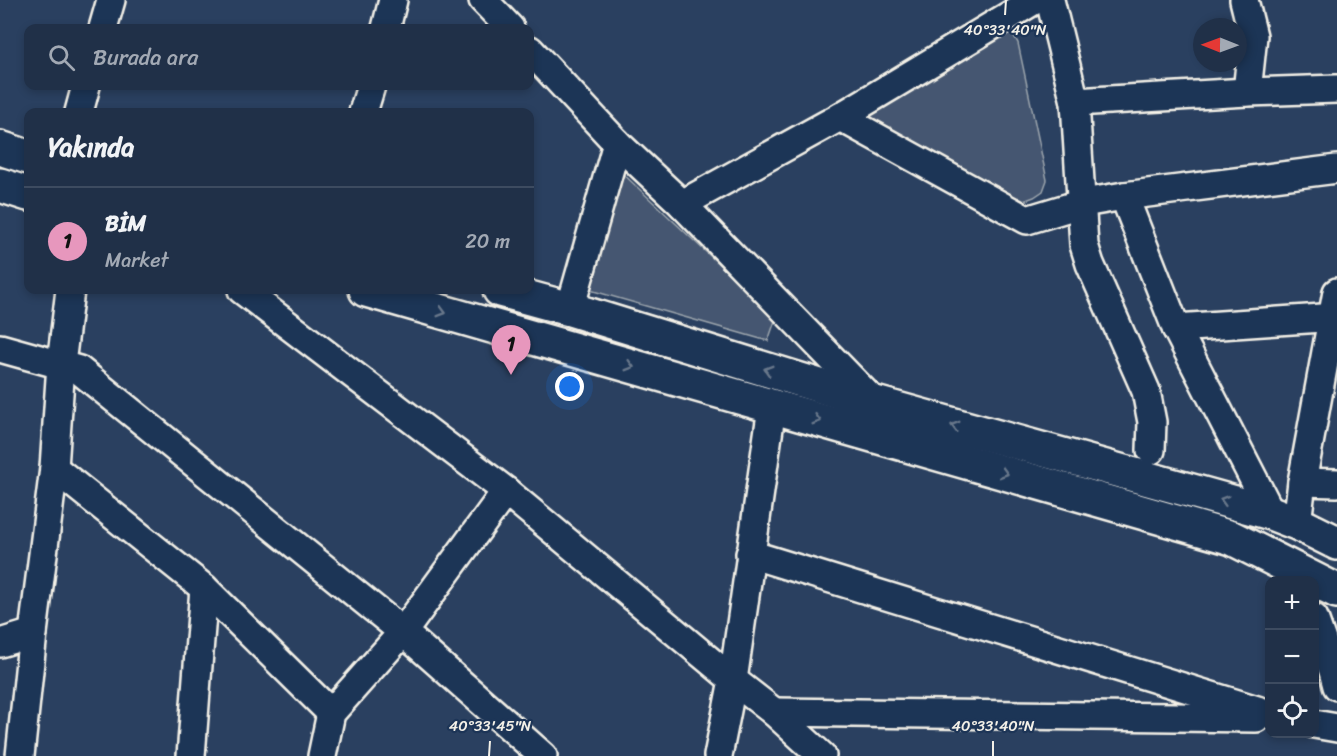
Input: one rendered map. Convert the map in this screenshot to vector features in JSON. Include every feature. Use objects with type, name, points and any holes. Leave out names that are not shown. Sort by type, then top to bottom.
[{"type":"main road","points":[[0,148],[24,156]]},
{"type":"main road","points":[[0,185],[24,193]]},
{"type":"main road","points":[[380,294],[1232,538],[1299,575],[1337,591]]},
{"type":"main road","points":[[515,294],[875,403],[1284,518],[1337,543]]},
{"type":"street","points":[[103,24],[111,0]]},
{"type":"street","points":[[387,24],[393,0]]},
{"type":"street","points":[[483,0],[506,24]]},
{"type":"street","points":[[682,204],[840,117],[1035,0]]},
{"type":"street","points":[[1050,0],[1075,102],[1084,245],[1090,264],[1146,391],[1152,422],[1151,450]]},
{"type":"street","points":[[1244,0],[1253,36],[1247,92]]},
{"type":"street","points":[[534,54],[617,143],[682,204],[875,403]]},
{"type":"street","points":[[1075,102],[1337,89]]},
{"type":"street","points":[[80,108],[85,90]]},
{"type":"street","points":[[364,108],[370,90]]},
{"type":"street","points":[[840,117],[1027,220],[1083,202],[1337,169]]},
{"type":"street","points":[[570,309],[617,143]]},
{"type":"street","points":[[1124,196],[1176,328],[1284,518]]},
{"type":"street","points":[[20,756],[54,468],[61,364],[70,294]]},
{"type":"street","points":[[247,294],[506,491],[774,712],[822,756]]},
{"type":"street","points":[[1176,328],[1335,308],[1302,482],[1284,518]]},
{"type":"street","points":[[0,348],[78,370],[403,632],[543,756]]},
{"type":"street","points":[[718,756],[733,680],[772,407]]},
{"type":"street","points":[[54,468],[204,588],[331,713]]},
{"type":"street","points":[[1302,482],[1337,483]]},
{"type":"street","points":[[322,756],[331,713],[403,632],[506,491]]},
{"type":"street","points":[[750,554],[1265,713]]},
{"type":"street","points":[[191,756],[204,588]]},
{"type":"street","points":[[1318,630],[1337,686]]},
{"type":"street","points":[[0,643],[33,633]]},
{"type":"street","points":[[774,712],[1265,718]]},
{"type":"street","points":[[1319,725],[1337,728]]},
{"type":"shaded area","points":[[1008,26],[1018,43],[1047,180],[1043,191],[1018,203],[862,116]]},
{"type":"shaded area","points":[[619,170],[776,318],[768,341],[583,288]]},
{"type":"place","name":"BİM","points":[[511,375]]}]
